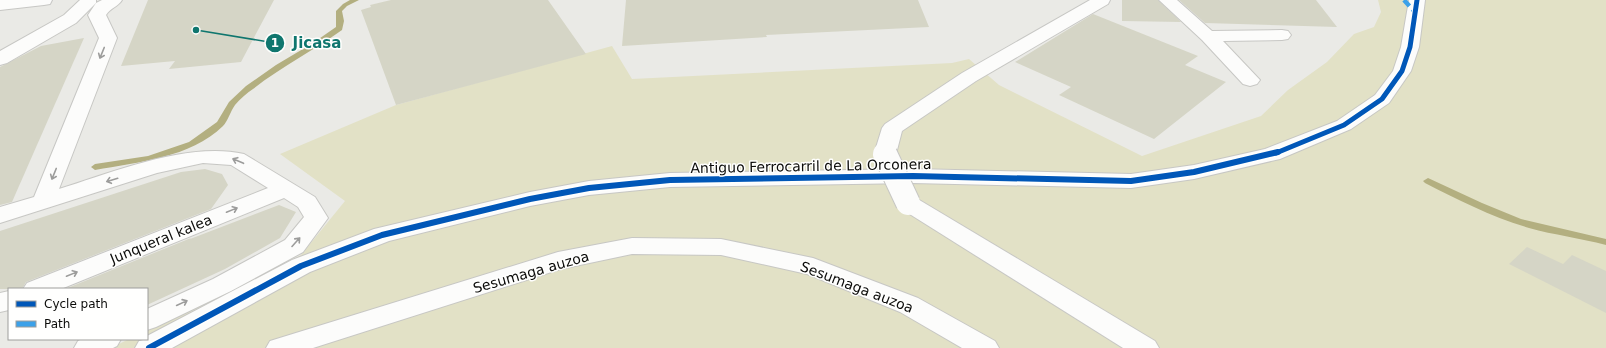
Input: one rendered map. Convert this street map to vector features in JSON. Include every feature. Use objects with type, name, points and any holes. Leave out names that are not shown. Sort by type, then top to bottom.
[{"type":"street","points":[[0,5],[44,0]]},
{"type":"street","points":[[46,32],[43,24],[58,10],[78,0]]},
{"type":"street","points":[[0,59],[70,20],[88,3],[88,0]]},
{"type":"street","points":[[43,202],[108,38],[106,30],[98,22],[97,15],[102,7],[114,0]]},
{"type":"street","points":[[1102,0],[969,77],[892,128],[885,154],[908,202],[1145,348]]},
{"type":"street","points":[[1167,0],[1208,36],[1250,80]]},
{"type":"street","name":"Antiguo Ferrocarril de La Orconera","points":[[149,348],[301,266],[382,235],[530,200],[589,188],[670,180],[913,176],[1131,181],[1194,172],[1272,154],[1344,125],[1382,99],[1402,71],[1410,47],[1417,0]]},
{"type":"street","points":[[46,32],[68,26],[98,22]]},
{"type":"street","points":[[1208,36],[1282,35]]},
{"type":"street","points":[[0,215],[153,167],[203,157],[236,159],[307,202],[316,218],[294,246],[222,285],[148,320]]},
{"type":"street","name":"Junqueral kalea","points":[[38,288],[285,189]]},
{"type":"street","name":"Sesumaga auzoa","points":[[280,348],[558,261],[632,246],[721,248],[813,267],[910,305],[985,348]]},
{"type":"street","points":[[88,348],[105,340]]},
{"type":"green space","points":[[1378,0],[1606,0],[1606,348],[111,348],[127,340],[148,340],[148,330],[301,255],[345,201],[280,154],[396,105],[612,46],[632,79],[952,63],[969,59],[999,85],[1142,156],[1261,116],[1288,90],[1327,62],[1354,34],[1374,27],[1381,12]]},
{"type":"building","points":[[148,0],[274,0],[241,62],[169,69],[175,61],[121,66]]},
{"type":"building","points":[[391,0],[548,0],[586,54],[396,105],[361,10],[371,7],[370,5]]},
{"type":"building","points":[[626,0],[918,0],[929,27],[766,35],[767,37],[622,46]]},
{"type":"building","points":[[1122,0],[1158,0],[1181,22],[1122,21]]},
{"type":"building","points":[[1179,0],[1316,0],[1337,27],[1205,23]]},
{"type":"building","points":[[1093,14],[1198,56],[1185,65],[1226,82],[1154,139],[1059,95],[1071,87],[1015,62]]},
{"type":"building","points":[[84,38],[12,202],[0,205],[0,67],[41,46]]},
{"type":"building","points":[[205,169],[222,174],[228,185],[211,209],[26,282],[23,288],[0,289],[0,231],[181,172]]},
{"type":"building","points":[[279,205],[296,212],[280,238],[225,269],[148,305],[148,288],[67,288],[191,238],[190,239]]},
{"type":"building","points":[[1527,247],[1563,264],[1572,255],[1606,271],[1606,313],[1509,264]]},
{"type":"waterway","points":[[95,167],[149,158],[192,144],[220,124],[232,104],[249,88],[279,67],[316,45],[339,28],[339,11],[345,5],[356,0]]},
{"type":"waterway","points":[[1428,181],[1478,206],[1518,221],[1606,242]]},
{"type":"marked path","points":[[1404,0],[1415,12]]},
{"type":"cycle path","points":[[149,348],[301,266],[382,235],[530,199],[589,188],[670,180],[913,176],[1131,181],[1194,172],[1272,154],[1344,125],[1382,99],[1402,71],[1410,47],[1417,0]]},
{"type":"place","name":"Jicasa","points":[[196,30]]}]
